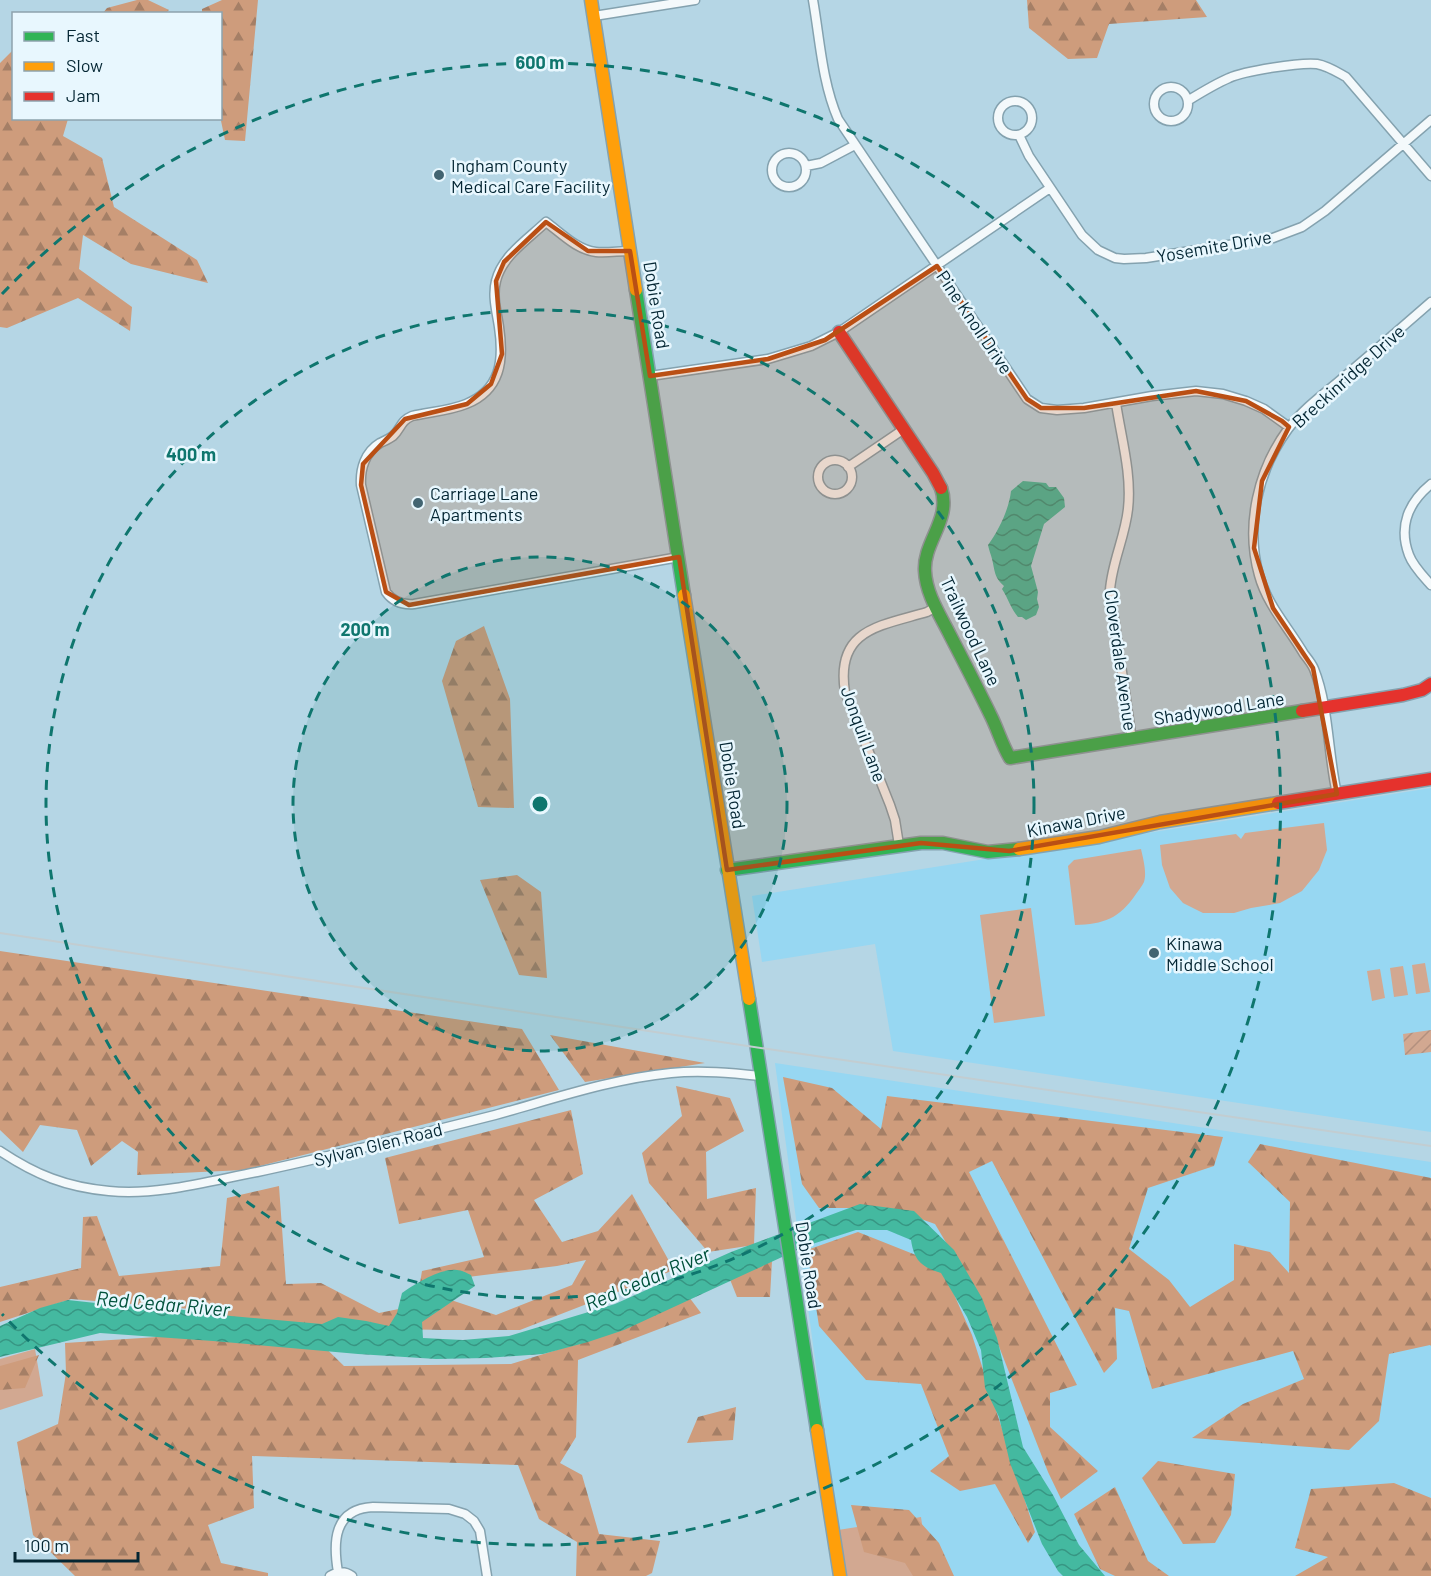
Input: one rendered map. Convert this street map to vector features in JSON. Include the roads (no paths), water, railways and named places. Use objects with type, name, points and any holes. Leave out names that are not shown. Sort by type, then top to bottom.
[{"type":"street","name":"Dobie Road","points":[[591,0],[840,1576]]},
{"type":"street","points":[[594,16],[694,0]]},
{"type":"street","name":"Pine Knoll Drive","points":[[813,0],[826,84],[838,119],[1027,399],[1041,408],[1057,410],[1196,391],[1223,394],[1264,409],[1289,427]]},
{"type":"street","points":[[1189,100],[1183,91],[1173,86],[1167,87],[1155,97],[1155,109],[1162,118],[1179,120],[1187,112],[1189,100],[1232,76],[1300,64],[1317,64],[1333,69],[1346,77],[1431,177]]},
{"type":"street","name":"Yosemite Drive","points":[[1021,102],[1028,107],[1032,115],[1030,128],[1019,135],[1006,133],[998,122],[1001,109],[1007,103],[1021,102]]},
{"type":"street","name":"Yosemite Drive","points":[[1019,135],[1029,156],[1082,235],[1106,255],[1124,259],[1146,258],[1273,238],[1302,227],[1325,211],[1431,120]]},
{"type":"street","points":[[806,166],[821,164],[855,145]]},
{"type":"street","points":[[789,153],[800,156],[806,166],[805,177],[798,185],[792,187],[777,182],[772,173],[772,167],[778,157],[789,153]]},
{"type":"street","points":[[650,376],[768,358],[811,346],[839,332],[1050,189]]},
{"type":"street","points":[[630,251],[588,251],[546,222],[504,262],[496,281],[494,292],[502,354],[499,370],[491,384],[480,396],[467,404],[405,419],[394,435],[377,445],[366,458],[362,471],[362,485],[386,592],[394,600],[404,604],[678,557]]},
{"type":"street","name":"Breckinridge Drive","points":[[1337,794],[1324,709],[1313,668],[1273,608],[1264,589],[1254,548],[1254,515],[1267,465],[1289,427],[1310,406],[1431,302]]},
{"type":"street","name":"Trailwood Lane","points":[[839,332],[941,487],[945,501],[944,514],[929,545],[925,561],[927,581],[936,608],[1010,758]]},
{"type":"street","name":"Cloverdale Avenue","points":[[1116,403],[1128,478],[1128,506],[1111,574],[1110,596],[1132,740]]},
{"type":"street","points":[[848,467],[904,429]]},
{"type":"street","points":[[839,461],[848,467],[851,472],[851,483],[844,492],[828,493],[820,485],[818,474],[828,462],[839,461]]},
{"type":"street","points":[[1431,484],[1423,490],[1411,506],[1405,520],[1404,539],[1409,556],[1431,585]]},
{"type":"street","name":"Jonquil Lane","points":[[899,845],[890,805],[846,692],[845,662],[849,649],[857,638],[869,630],[936,608]]},
{"type":"street","name":"Shadywood Lane","points":[[1010,758],[1324,709],[1403,695],[1422,690],[1431,684]]},
{"type":"street","name":"Kinawa Drive","points":[[727,870],[921,843],[943,843],[988,852],[1009,851],[1105,836],[1160,822],[1431,779]]},
{"type":"street","name":"Sylvan Glen Road","points":[[0,1151],[47,1178],[77,1186],[139,1192],[168,1189],[343,1153],[628,1080],[690,1072],[761,1076]]},
{"type":"street","points":[[352,1576],[348,1573],[334,1574],[336,1536],[344,1521],[354,1512],[368,1508],[455,1509],[461,1511],[474,1521],[481,1536],[487,1576]]},
{"type":"water","points":[[1023,481],[1046,483],[1049,487],[1056,487],[1064,498],[1065,507],[1044,524],[1031,566],[1038,592],[1039,607],[1036,615],[1026,620],[1018,617],[1002,589],[1004,586],[995,574],[988,545],[1003,519],[1011,491]]},
{"type":"water","points":[[860,1204],[914,1211],[954,1250],[982,1298],[997,1338],[1023,1447],[1053,1495],[1079,1545],[1105,1576],[1063,1576],[1058,1571],[1042,1544],[1010,1463],[999,1417],[985,1388],[981,1350],[967,1317],[941,1273],[924,1265],[917,1258],[911,1240],[887,1230],[856,1230],[806,1246],[624,1330],[543,1354],[436,1359],[100,1333],[0,1357],[0,1326],[40,1308],[68,1300],[322,1324],[338,1317],[389,1326],[397,1313],[402,1293],[428,1277],[450,1270],[460,1270],[471,1275],[475,1286],[422,1322],[423,1338],[463,1340],[509,1336],[615,1304],[731,1252]]},
{"type":"railway","points":[[0,933],[1431,1146]]},
{"type":"place","name":"Ingham County Medical Care Facility","points":[[439,175]]},
{"type":"place","name":"Carriage Lane Apartments","points":[[418,503]]},
{"type":"place","name":"Kinawa Middle School","points":[[1154,953]]},
{"type":"water label","name":"Red Cedar River","points":[[647,1278]]},
{"type":"water label","name":"Red Cedar River","points":[[163,1303]]}]
